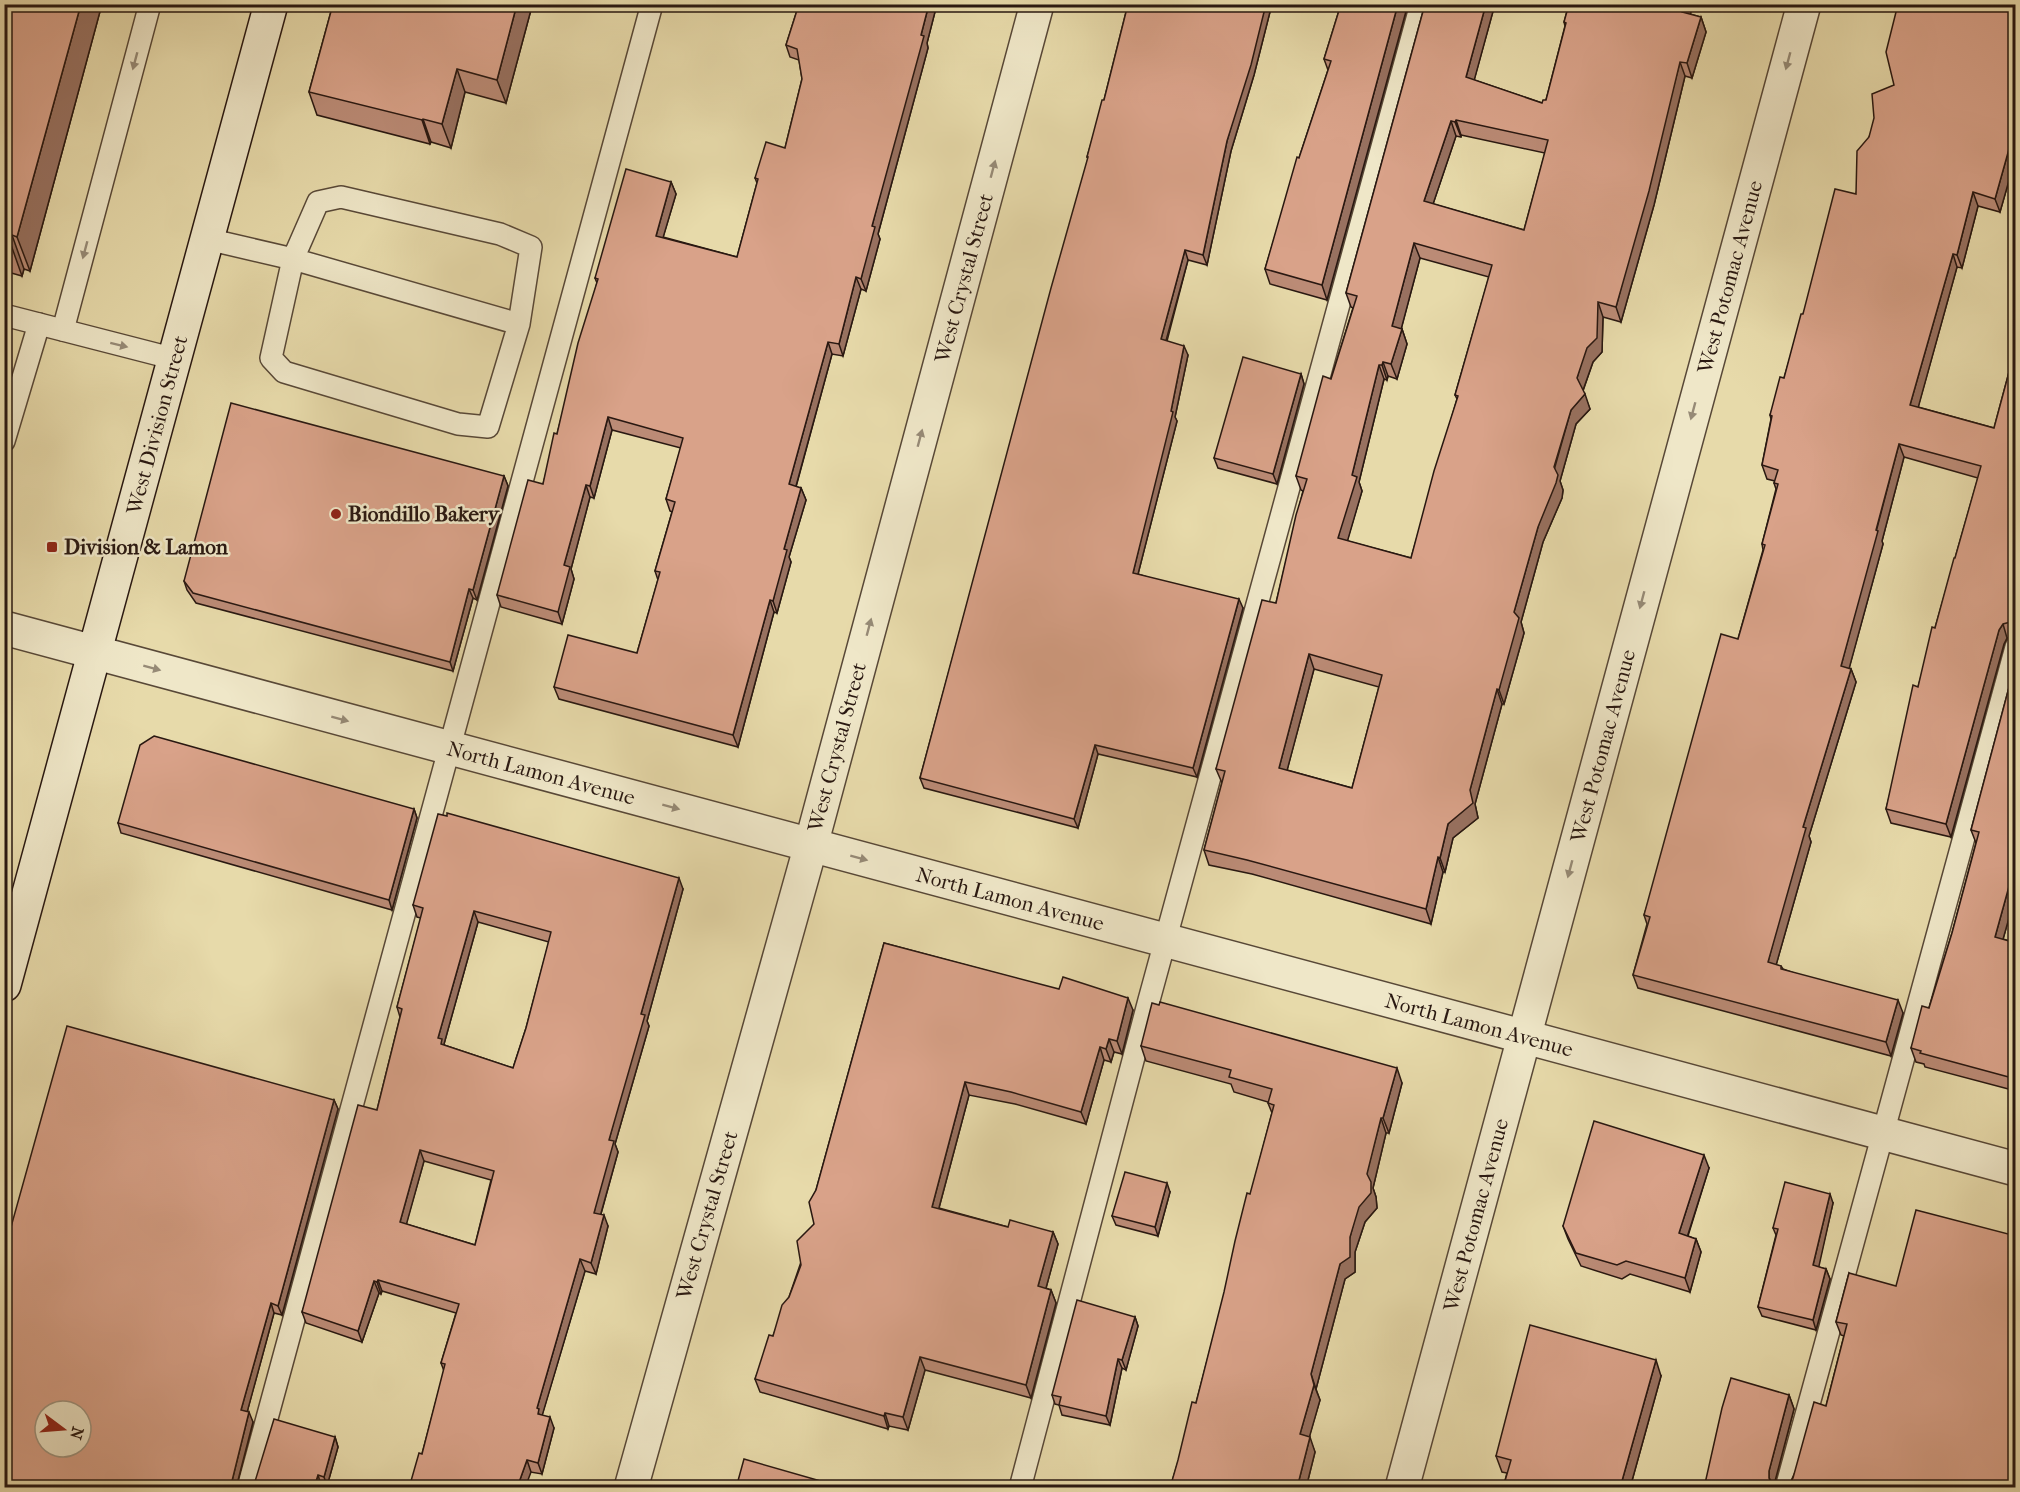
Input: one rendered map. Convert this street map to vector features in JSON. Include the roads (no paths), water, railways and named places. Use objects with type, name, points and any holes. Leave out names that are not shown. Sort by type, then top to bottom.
[{"type":"street","name":"West Division Street","points":[[4,985],[271,4]]},
{"type":"street","name":"West Crystal Street","points":[[631,1488],[811,846],[1037,4]]},
{"type":"street","name":"West Potomac Avenue","points":[[1402,1488],[1803,4]]},
{"type":"street","name":"North Lamon Avenue","points":[[4,628],[2016,1169]]},
{"type":"lane","points":[[63,330],[150,4]]},
{"type":"lane","points":[[248,1488],[652,4]]},
{"type":"lane","points":[[1020,1488],[1165,941],[1421,4]]},
{"type":"lane","points":[[341,197],[500,234],[531,246],[519,324],[488,427],[458,424],[284,372],[271,358],[293,260],[318,202],[341,197]]},
{"type":"lane","points":[[207,239],[293,260],[519,324]]},
{"type":"lane","points":[[4,315],[175,359]]},
{"type":"lane","points":[[4,441],[39,324]]},
{"type":"lane","points":[[1786,1488],[2016,647]]},
{"type":"place","name":"Biondillo Bakery","points":[[336,514]]},
{"type":"place","name":"Division & Lamon","points":[[52,547]]}]
